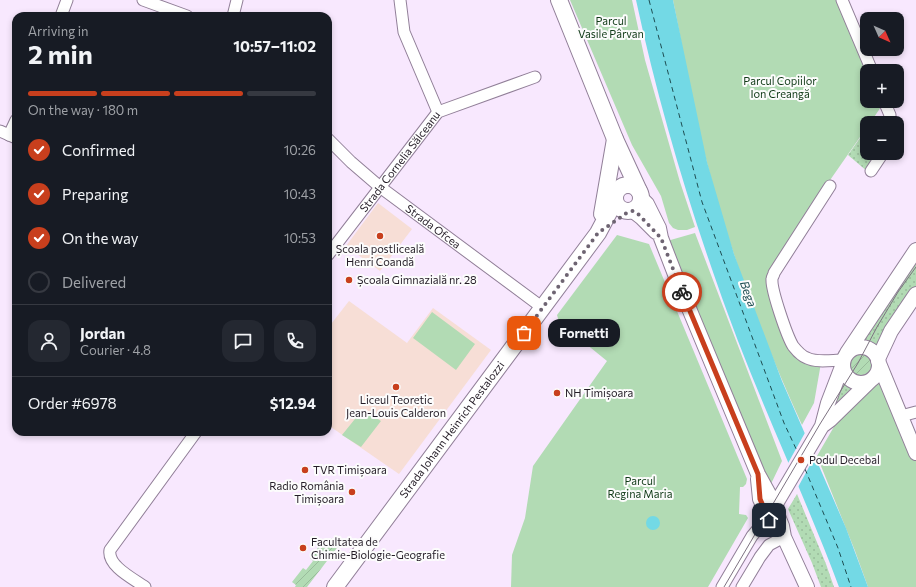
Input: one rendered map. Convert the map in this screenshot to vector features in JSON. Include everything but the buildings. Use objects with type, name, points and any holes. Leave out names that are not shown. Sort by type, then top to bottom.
[{"type":"main road","points":[[559,0],[615,139],[635,203]]},
{"type":"main road","points":[[615,139],[617,195],[621,210],[635,203]]},
{"type":"main road","points":[[598,233],[615,139]]},
{"type":"main road","points":[[617,195],[625,185],[636,188],[635,203]]},
{"type":"main road","name":"Strada Johann Heinrich Pestalozzi","points":[[335,587],[598,233],[617,195]]},
{"type":"main road","name":"Strada Johann Heinrich Pestalozzi","points":[[598,233],[635,203]]},
{"type":"street","points":[[62,12],[67,0]]},
{"type":"street","points":[[143,0],[176,12]]},
{"type":"street","points":[[234,12],[237,0]]},
{"type":"street","points":[[400,0],[404,32],[438,112]]},
{"type":"street","points":[[842,0],[869,64]]},
{"type":"street","name":"Strada Cornelia Sălceanu","points":[[332,250],[438,112],[535,77]]},
{"type":"street","points":[[615,139],[633,159],[658,217],[660,233],[678,282],[758,474],[769,494],[782,526],[784,537],[807,587]]},
{"type":"street","name":"Strada Ofcea","points":[[332,143],[380,187],[543,308]]},
{"type":"street","points":[[871,171],[878,160]]},
{"type":"street","points":[[830,186],[774,273],[772,284],[776,300],[789,338],[798,352],[803,356],[814,361],[844,359],[855,348],[864,347],[872,351],[878,360],[916,453]]},
{"type":"street","points":[[635,203],[642,218],[660,233]]},
{"type":"street","points":[[722,587],[752,536],[774,507],[822,426],[828,403],[844,359],[916,250]]},
{"type":"street","points":[[822,426],[874,377],[878,368],[878,360],[891,331],[916,294]]},
{"type":"street","points":[[844,359],[845,374],[852,380],[861,383],[867,382],[874,377]]},
{"type":"street","points":[[874,377],[886,383],[890,389]]},
{"type":"street","points":[[901,416],[916,412]]},
{"type":"street","points":[[145,587],[113,564],[109,556],[111,547],[193,436]]},
{"type":"street","points":[[742,587],[769,545],[784,537]]},
{"type":"shaded area","name":"Școala postliceală Henri Coandă","points":[[378,203],[412,229],[380,271],[346,246]]},
{"type":"shaded area","name":"Liceul Teoretic Jean-Louis Calderon","points":[[349,301],[407,343],[433,308],[491,350],[399,474],[332,428],[332,323]]},
{"type":"green space","name":"Parcul Vasile Pârvan","points":[[570,0],[632,0],[645,60],[680,182],[695,227],[687,230],[678,230],[673,228],[669,223],[661,196],[632,145]]},
{"type":"green space","name":"Parcul Copiilor Ion Creangă","points":[[673,0],[838,0],[864,64],[860,64],[860,108],[880,108],[875,116],[860,116],[860,137],[787,242],[785,255],[774,273],[791,342],[821,363],[814,403],[802,425],[748,296],[716,197],[693,102]]},
{"type":"green space","points":[[860,138],[860,160],[876,160],[868,172],[848,155]]},
{"type":"green space","points":[[695,233],[782,461],[770,486],[667,241]]},
{"type":"green space","name":"Parcul Regina Maria","points":[[617,235],[649,244],[747,479],[746,484],[743,487],[740,487],[739,514],[746,515],[748,518],[708,587],[511,587],[512,555],[525,518],[533,466],[607,361],[559,322],[557,315]]},
{"type":"green space","points":[[916,255],[916,288],[875,349],[866,346],[854,346]]},
{"type":"green space","points":[[432,312],[475,344],[456,370],[413,338]]},
{"type":"green space","points":[[861,350],[872,354],[876,365],[872,376],[861,380],[850,376],[846,365],[850,354]]},
{"type":"green space","points":[[844,375],[850,382],[859,384],[829,419]]},
{"type":"green space","points":[[873,378],[881,380],[916,453],[916,587],[868,587],[817,456],[846,406]]},
{"type":"green space","points":[[363,409],[381,421],[361,447],[342,435]]},
{"type":"green space","points":[[797,494],[834,587],[821,587],[788,509]]},
{"type":"green space","points":[[332,538],[340,544],[307,587],[295,587],[296,585],[292,582],[303,568],[306,570],[313,561],[310,558],[320,545],[324,548]]},
{"type":"water","name":"Bega","points":[[636,0],[673,0],[707,162],[734,254],[782,381],[846,528],[868,587],[839,587],[815,525],[738,341],[694,215],[668,130]]},
{"type":"water","points":[[650,516],[656,516],[660,520],[660,526],[656,530],[650,530],[646,526],[646,520]]},
{"type":"pier","points":[[806,431],[816,454],[797,489],[787,465]]},
{"type":"ferry route","points":[[649,0],[702,202],[784,423],[798,453]]},
{"type":"ferry route","points":[[805,469],[838,548],[851,587]]},
{"type":"tram line","points":[[724,587],[820,424],[858,363],[877,327],[898,292],[916,267]]},
{"type":"way so far","points":[[524,333],[598,233],[628,212],[633,211],[638,214],[661,238],[682,292]]},
{"type":"place","name":"Școala postliceală Henri Coandă","points":[[380,236]]},
{"type":"place","name":"Școala Gimnazială nr. 28","points":[[349,280]]},
{"type":"place","name":"Fornetti","points":[[524,333]]},
{"type":"place","name":"Liceul Teoretic Jean-Louis Calderon","points":[[396,387]]},
{"type":"place","name":"NH Timișoara","points":[[557,393]]},
{"type":"place","name":"Podul Decebal","points":[[801,460]]},
{"type":"place","name":"TVR Timișoara","points":[[305,470]]},
{"type":"place","name":"Radio România Timișoara","points":[[352,492]]},
{"type":"place","name":"Facultatea de Chimie-Biologie-Geografie","points":[[303,548]]},
{"type":"route","points":[[682,292],[758,474],[760,499],[769,520]]}]
